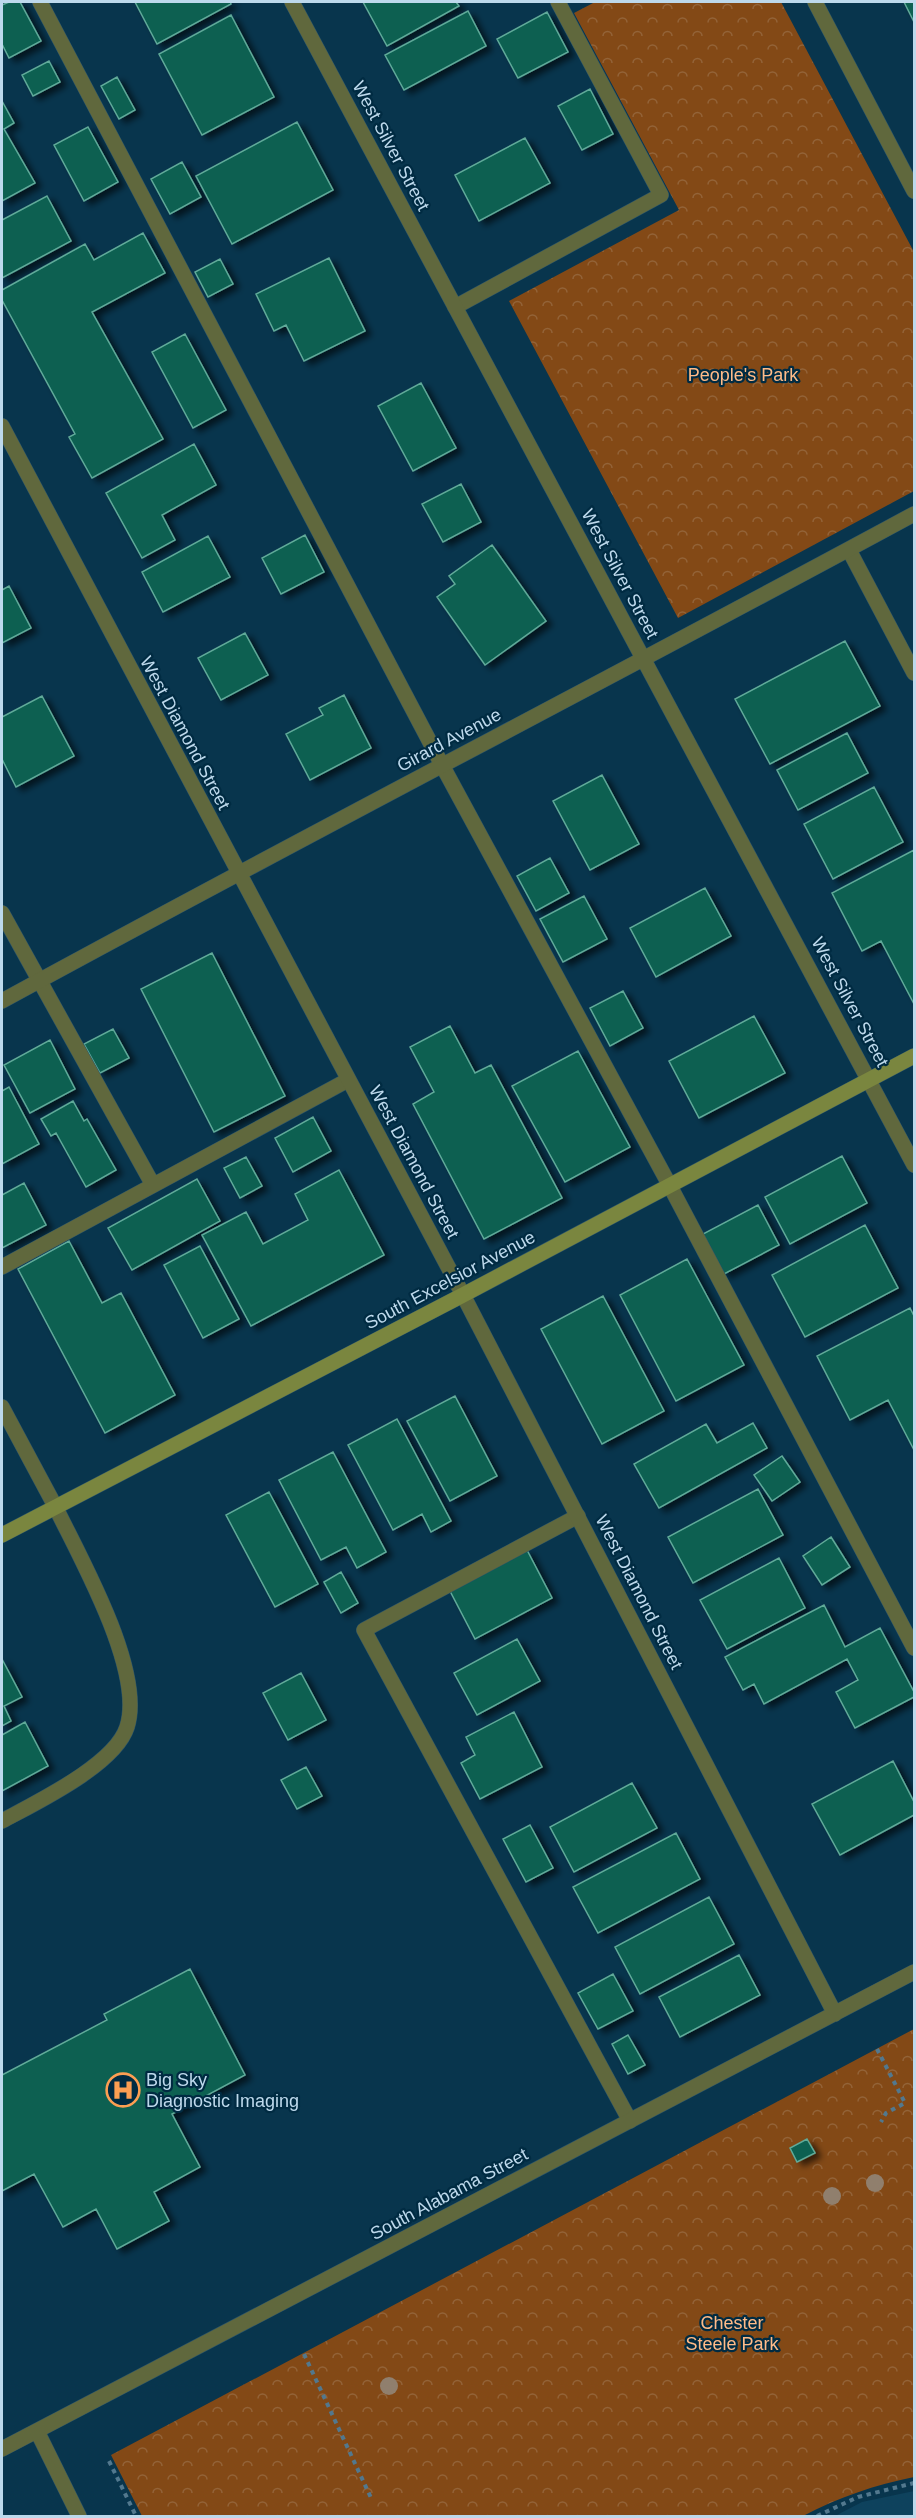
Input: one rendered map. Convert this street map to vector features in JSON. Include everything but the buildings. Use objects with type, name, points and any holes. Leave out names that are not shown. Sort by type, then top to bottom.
[{"type":"main road","name":"South Excelsior Avenue","points":[[2,1535],[915,1056]]},
{"type":"street","points":[[40,2],[442,765],[670,1186],[915,1648]]},
{"type":"street","name":"West Silver Street","points":[[292,2],[915,1165]]},
{"type":"street","points":[[455,306],[661,195],[558,2]]},
{"type":"street","points":[[815,2],[915,191]]},
{"type":"street","name":"West Diamond Street","points":[[2,426],[463,1295],[835,2014]]},
{"type":"street","name":"Girard Avenue","points":[[2,1001],[237,872],[644,660],[915,514]]},
{"type":"street","points":[[849,550],[915,673]]},
{"type":"street","points":[[2,914],[153,1185]]},
{"type":"street","points":[[2,1267],[348,1080]]},
{"type":"street","points":[[2,1407],[55,1506],[95,1588],[121,1651],[131,1695],[127,1728],[112,1749],[96,1764],[58,1791],[2,1821]]},
{"type":"street","points":[[578,1516],[364,1630],[630,2121]]},
{"type":"street","name":"South Alabama Street","points":[[2,2449],[915,1972]]},
{"type":"street","points":[[37,2431],[79,2517]]},
{"type":"path","points":[[876,2049],[904,2103],[886,2113],[881,2122]]},
{"type":"path","points":[[304,2354],[372,2500]]},
{"type":"path","points":[[109,2461],[136,2517]]},
{"type":"path","points":[[817,2517],[858,2497],[915,2483]]},
{"type":"shaded area","points":[[914,2491],[914,2516],[835,2516],[862,2502]]},
{"type":"green space","name":"People's Park","points":[[595,2],[781,2],[914,252],[914,491],[678,618],[509,301],[679,210],[574,13]]},
{"type":"green space","name":"Chester Steele Park","points":[[914,2029],[914,2477],[857,2492],[803,2516],[142,2516],[111,2455]]},
{"type":"place","name":"Big Sky Diagnostic Imaging","points":[[123,2090]]}]
